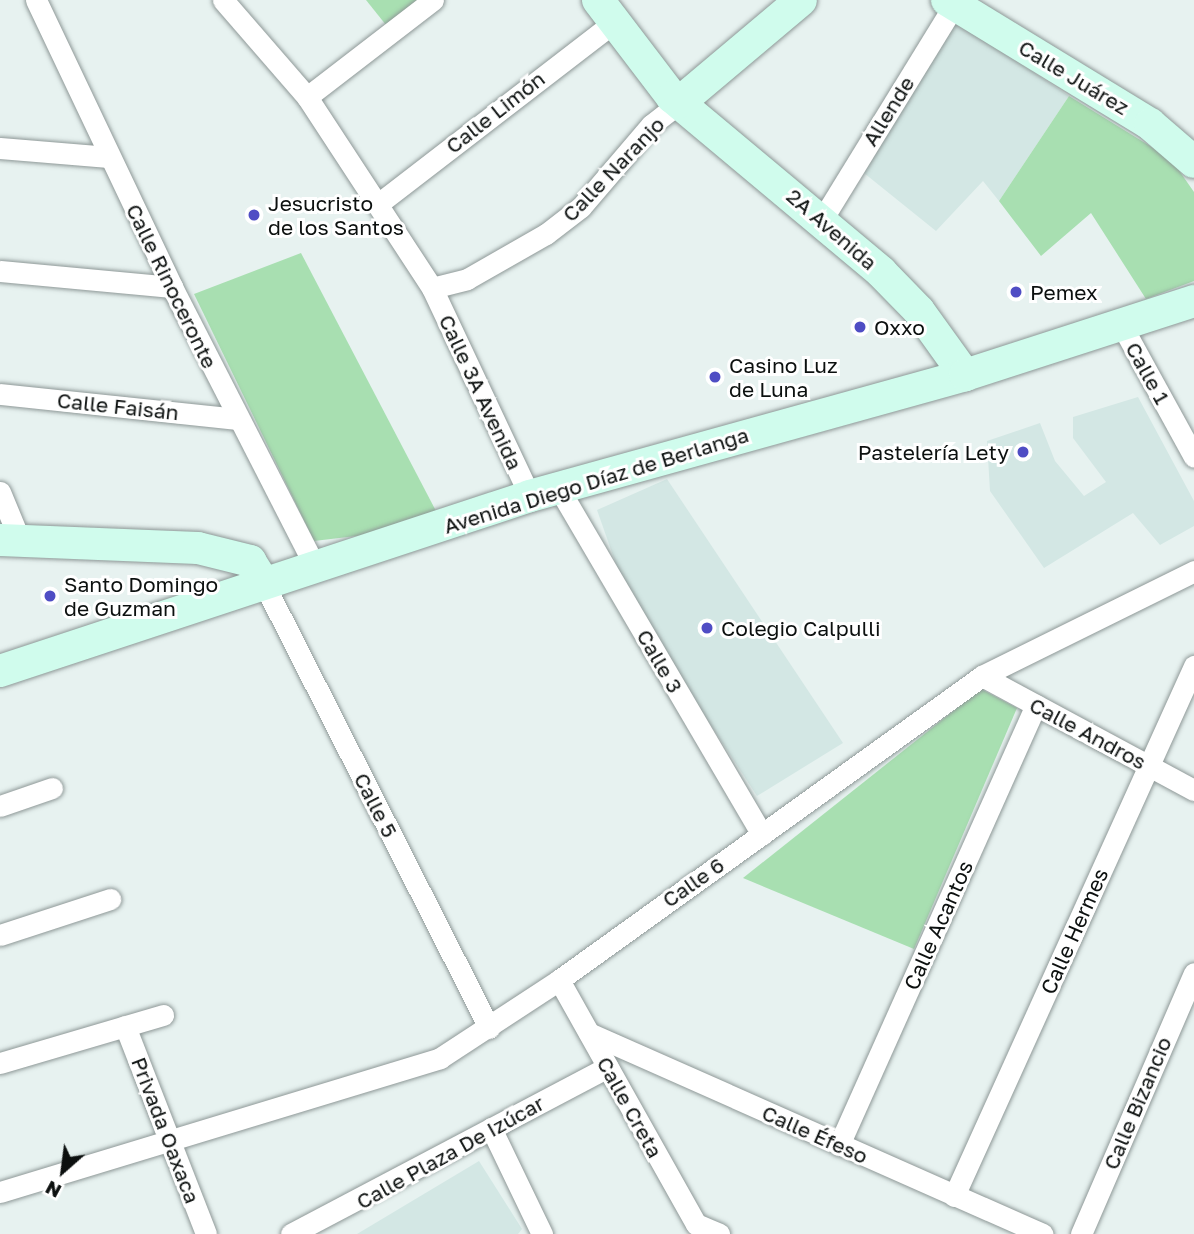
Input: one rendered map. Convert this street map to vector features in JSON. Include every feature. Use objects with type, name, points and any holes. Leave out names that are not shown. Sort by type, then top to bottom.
[{"type":"street","name":"Calle Rinoceronte","points":[[36,0],[172,287],[315,567]]},
{"type":"street","name":"Calle 3A Avenida","points":[[223,0],[307,97],[378,204],[432,288],[544,492]]},
{"type":"street","points":[[307,97],[433,0]]},
{"type":"street","name":"Calle Juárez","points":[[951,3],[1150,124],[1194,162]]},
{"type":"street","name":"Allende","points":[[823,218],[951,3]]},
{"type":"street","points":[[680,102],[784,6]]},
{"type":"street","name":"2A Avenida","points":[[606,11],[680,102],[823,218],[919,311],[965,375]]},
{"type":"street","name":"Calle Limón","points":[[378,204],[606,11]]},
{"type":"street","name":"Calle Naranjo","points":[[432,288],[467,279],[546,234],[581,207],[651,125],[680,102]]},
{"type":"street","points":[[0,148],[109,157]]},
{"type":"street","points":[[0,271],[172,287]]},
{"type":"street","name":"Avenida Diego Díaz de Berlanga","points":[[0,671],[263,582],[544,492],[965,375],[1194,301]]},
{"type":"street","name":"Calle 1","points":[[1122,326],[1194,457]]},
{"type":"street","name":"Calle Faisán","points":[[0,394],[237,418]]},
{"type":"street","points":[[0,492],[10,541],[198,548],[250,561],[263,582]]},
{"type":"street","name":"Calle 3","points":[[544,492],[762,835]]},
{"type":"street","name":"Calle 6","points":[[0,1192],[169,1138],[440,1058],[559,980],[982,676],[1194,571]]},
{"type":"street","name":"Calle 5","points":[[263,582],[489,1028]]},
{"type":"street","name":"Calle Hermes","points":[[954,1196],[1194,666]]},
{"type":"street","name":"Calle Andros","points":[[982,676],[1194,790]]},
{"type":"street","name":"Calle Acantos","points":[[839,1145],[1036,705]]},
{"type":"street","points":[[0,806],[52,788]]},
{"type":"street","points":[[0,935],[110,899]]},
{"type":"street","name":"Calle Bizancio","points":[[1081,1234],[1194,973]]},
{"type":"street","name":"Calle Creta","points":[[559,980],[693,1229]]},
{"type":"street","points":[[0,1063],[163,1014]]},
{"type":"street","name":"Privada Oaxaca","points":[[125,1026],[206,1234]]},
{"type":"street","name":"Calle Éfeso","points":[[589,1033],[1042,1234]]},
{"type":"street","name":"Calle Plaza De Izúcar","points":[[291,1234],[608,1067]]},
{"type":"street","points":[[491,1128],[542,1234]]},
{"type":"street","points":[[693,1229],[719,1234]]},
{"type":"shaded area","points":[[955,20],[1069,96],[999,201],[983,181],[936,231],[859,169]]},
{"type":"shaded area","points":[[1138,397],[1194,501],[1194,526],[1160,545],[1133,513],[1044,568],[990,491],[987,441],[1040,423],[1055,461],[1084,496],[1106,482],[1073,438],[1073,417]]},
{"type":"shaded area","name":"Colegio Calpulli","points":[[667,479],[843,743],[757,796],[628,598],[597,510]]},
{"type":"shaded area","points":[[479,1161],[522,1229],[518,1234],[357,1234]]},
{"type":"green space","points":[[366,0],[418,0],[386,25]]},
{"type":"green space","points":[[1069,96],[1171,159],[1194,192],[1194,281],[1146,299],[1091,213],[1041,256],[999,201]]},
{"type":"green space","points":[[301,253],[436,511],[373,534],[314,541],[194,294]]},
{"type":"green space","points":[[981,689],[1017,708],[914,949],[743,878]]},
{"type":"place","name":"Jesucristo de los Santos","points":[[254,215]]},
{"type":"place","name":"Pemex","points":[[1016,292]]},
{"type":"place","name":"Oxxo","points":[[860,327]]},
{"type":"place","name":"Casino Luz de Luna","points":[[715,377]]},
{"type":"place","name":"Pastelería Lety","points":[[1023,452]]},
{"type":"place","name":"Santo Domingo de Guzman","points":[[50,596]]},
{"type":"place","name":"Colegio Calpulli","points":[[707,628]]}]
